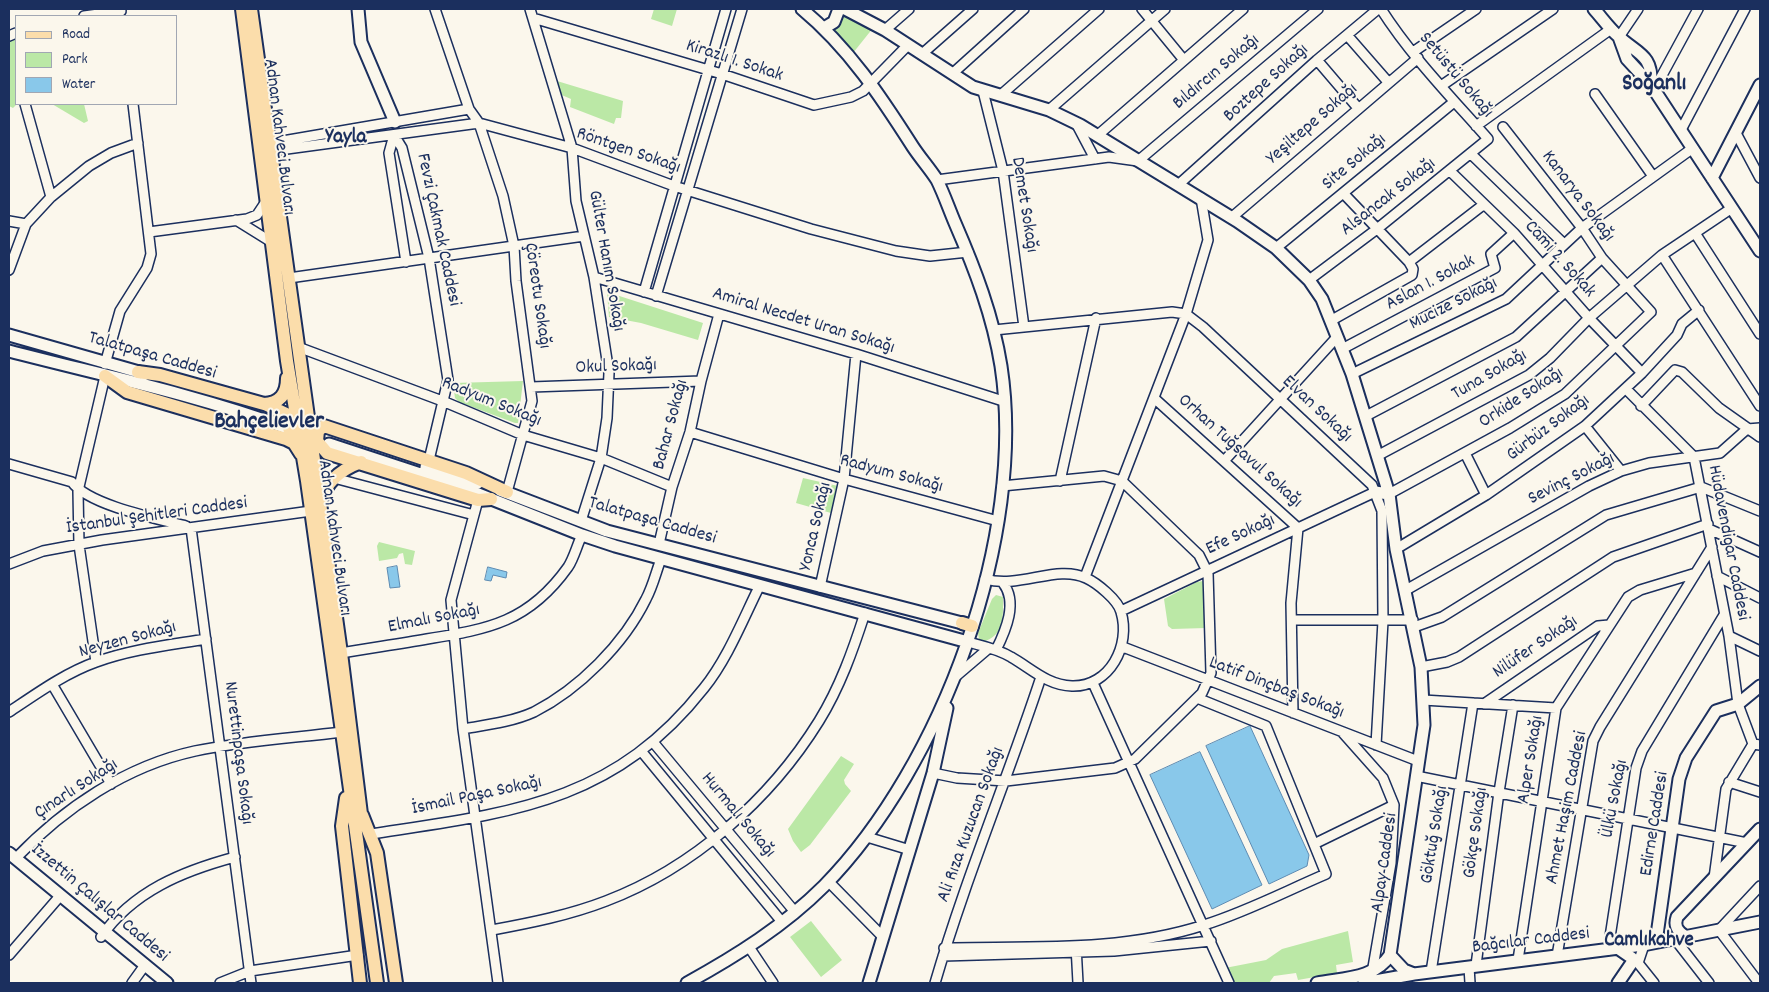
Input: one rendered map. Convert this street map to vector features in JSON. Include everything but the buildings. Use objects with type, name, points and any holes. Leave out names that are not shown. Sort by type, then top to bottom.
[{"type":"main road","name":"Adnan Kahveci Bulvarı","points":[[242,9],[268,200],[287,361],[303,460],[316,515],[341,653],[385,983]]},
{"type":"main road","name":"Adnan Kahveci Bulvarı","points":[[251,9],[298,347],[348,783],[377,983]]},
{"type":"main road","points":[[358,9],[357,18],[361,42],[395,122]]},
{"type":"main road","points":[[694,982],[748,947],[796,912],[828,881],[867,837],[906,779],[953,682],[968,642],[967,624],[985,579],[998,520],[1002,486],[1003,401],[1001,367],[994,330],[968,252],[936,180],[872,84],[824,28],[802,9]]},
{"type":"main road","points":[[824,28],[834,22],[839,9]]},
{"type":"main road","name":"Alpay Caddesi","points":[[845,9],[885,30],[952,74],[983,90],[1002,94],[1050,110],[1076,122],[1178,186],[1201,198],[1276,248],[1309,280],[1332,320],[1366,416],[1389,494],[1396,549],[1414,623],[1422,667],[1424,724],[1390,955]]},
{"type":"main road","points":[[1598,10],[1615,33],[1636,48],[1647,60],[1652,71],[1652,88],[1760,251]]},
{"type":"main road","points":[[1712,178],[1760,86]]},
{"type":"main road","name":"Talatpaşa Caddesi","points":[[9,335],[105,370]]},
{"type":"main road","name":"Talatpaşa Caddesi","points":[[9,350],[105,370],[138,372],[285,428]]},
{"type":"main road","points":[[264,404],[279,400],[287,389],[287,361]]},
{"type":"main road","points":[[105,370],[126,392],[285,428],[298,448],[303,460]]},
{"type":"main road","points":[[138,372],[160,374],[264,404],[286,414],[291,428],[290,436],[285,428]]},
{"type":"main road","points":[[306,411],[327,435]]},
{"type":"main road","points":[[485,499],[327,453],[321,448],[316,436],[318,431],[327,435],[429,460],[466,473],[507,492]]},
{"type":"main road","name":"Talatpaşa Caddesi","points":[[327,435],[507,492],[582,521],[659,544],[967,624]]},
{"type":"main road","name":"Talatpaşa Caddesi","points":[[327,435],[582,536],[968,642]]},
{"type":"main road","points":[[316,515],[322,494],[334,478],[341,471],[361,462]]},
{"type":"main road","points":[[1375,492],[1389,494]]},
{"type":"main road","points":[[869,983],[933,773],[953,682]]},
{"type":"main road","name":"Edirne Caddesi","points":[[1648,944],[1657,935],[1671,826],[1679,779],[1686,758],[1716,711],[1738,704],[1760,686]]},
{"type":"main road","points":[[906,779],[916,770],[933,773]]},
{"type":"main road","points":[[348,783],[342,826],[360,983]]},
{"type":"main road","points":[[361,812],[377,853],[396,983]]},
{"type":"main road","points":[[1680,937],[1676,921],[1678,917],[1760,829]]},
{"type":"main road","name":"İzzettin Çalışlar Caddesi","points":[[11,858],[144,968],[167,983]]},
{"type":"main road","name":"Bağcılar Caddesi","points":[[1364,983],[1472,966],[1648,944],[1760,922]]},
{"type":"main road","points":[[1613,949],[1632,958],[1633,961],[1618,983]]},
{"type":"main road","points":[[1317,983],[1372,973],[1382,967],[1390,955],[1404,970],[1414,974]]},
{"type":"main road","name":"İzzettin Çalışlar Caddesi","points":[[144,968],[158,983]]},
{"type":"street","name":"Çöreotu Sokağı","points":[[435,9],[469,108],[479,123],[503,196],[514,246],[516,281],[532,401],[507,492]]},
{"type":"street","points":[[644,292],[726,9]]},
{"type":"street","points":[[656,296],[742,9]]},
{"type":"street","points":[[885,30],[909,9]]},
{"type":"street","points":[[922,54],[973,9]]},
{"type":"street","points":[[952,74],[1013,12],[1024,9]]},
{"type":"street","points":[[1002,94],[1099,9]]},
{"type":"street","points":[[1142,9],[1183,60]]},
{"type":"street","points":[[1050,110],[1164,9]]},
{"type":"street","points":[[1098,136],[1243,9]]},
{"type":"street","name":"Bıldırcın Sokağı","points":[[1138,161],[1318,9]]},
{"type":"street","name":"Boztepe Sokağı","points":[[1178,186],[1317,60],[1379,9]]},
{"type":"street","name":"Setüstü Sokağı","points":[[1379,9],[1454,102],[1488,139]]},
{"type":"street","name":"Yeşiltepe Sokağı","points":[[1231,218],[1388,82],[1415,55],[1476,9]]},
{"type":"street","points":[[1441,86],[1553,9]]},
{"type":"street","points":[[1476,126],[1615,33],[1638,9]]},
{"type":"street","points":[[1652,88],[1698,9]]},
{"type":"street","points":[[1681,130],[1745,9]]},
{"type":"street","points":[[93,15],[121,12]]},
{"type":"street","name":"Kirazlı 1. Sokak","points":[[531,13],[814,105],[851,97],[872,84],[908,45]]},
{"type":"street","name":"Gülter Hanım Sokağı","points":[[531,13],[572,148],[576,201],[594,277],[609,374],[607,418],[601,458],[582,521]]},
{"type":"street","points":[[1347,35],[1388,82]]},
{"type":"street","points":[[1317,60],[1358,108]]},
{"type":"street","name":"Demet Sokağı","points":[[983,90],[1003,171],[1024,327]]},
{"type":"street","points":[[1596,94],[1652,175]]},
{"type":"street","name":"Site Sokağı","points":[[1276,248],[1454,102]]},
{"type":"street","points":[[25,105],[51,197]]},
{"type":"street","points":[[96,662],[79,545],[78,491],[120,311],[147,268],[151,254],[133,105]]},
{"type":"street","points":[[271,147],[469,108]]},
{"type":"street","points":[[1076,122],[1096,159]]},
{"type":"street","name":"Röntgen Sokağı","points":[[271,147],[394,135],[479,123],[572,148],[674,186],[811,229],[896,251],[930,256],[968,252]]},
{"type":"street","name":"Kanarya Sokağı","points":[[1503,127],[1582,228],[1602,258],[1627,285]]},
{"type":"street","points":[[1736,133],[1759,173]]},
{"type":"street","name":"Fevzi Çakmak Caddesi","points":[[394,135],[402,148],[429,258],[448,380],[445,402],[429,460]]},
{"type":"street","name":"Fevzi Çakmak Caddesi","points":[[394,135],[389,153],[406,262]]},
{"type":"street","name":"Alsancak Sokağı","points":[[1309,280],[1377,229],[1488,139]]},
{"type":"street","points":[[9,270],[26,224],[51,197],[89,166],[111,154],[138,143]]},
{"type":"street","points":[[1109,157],[1117,148]]},
{"type":"street","name":"Mucize Sokağı","points":[[1352,374],[1506,299],[1582,228],[1652,175],[1693,148]]},
{"type":"street","points":[[1471,154],[1564,244]]},
{"type":"street","points":[[936,180],[1109,157],[1138,161]]},
{"type":"street","name":"Cami 2. Sokak","points":[[1450,171],[1514,233],[1589,318],[1642,372]]},
{"type":"street","points":[[1332,320],[1412,275],[1413,270],[1409,262],[1344,194]]},
{"type":"street","points":[[1084,577],[1186,314],[1208,240],[1201,198]]},
{"type":"street","points":[[149,232],[236,220],[257,215],[268,200]]},
{"type":"street","points":[[1409,262],[1483,205]]},
{"type":"street","name":"Tuna Sokağı","points":[[1377,456],[1529,375],[1550,358],[1589,318],[1662,255],[1732,208]]},
{"type":"street","points":[[236,220],[272,243]]},
{"type":"street","points":[[9,221],[26,224]]},
{"type":"street","name":"Aslan 1. Sokak","points":[[1342,350],[1495,268],[1491,254],[1514,233]]},
{"type":"street","points":[[1696,233],[1760,334]]},
{"type":"street","points":[[289,278],[584,236]]},
{"type":"street","points":[[1662,255],[1760,406]]},
{"type":"street","points":[[1366,416],[1516,337],[1602,258]]},
{"type":"street","name":"Amiral Necdet Uran Sokağı","points":[[594,277],[856,354],[1003,401]]},
{"type":"street","name":"Orkide Sokağı","points":[[1389,494],[1466,452],[1565,394],[1651,312],[1627,285]]},
{"type":"street","name":"Gürbüz Sokağı","points":[[1396,549],[1486,495],[1586,426],[1626,389],[1677,335],[1682,324],[1699,310]]},
{"type":"street","points":[[994,330],[1096,318],[1172,312],[1186,314]]},
{"type":"street","name":"Bahar Sokağı","points":[[659,544],[672,487],[690,432],[719,314]]},
{"type":"street","name":"Elvan Sokağı","points":[[1186,314],[1203,327],[1372,484],[1382,511],[1383,621],[1376,744]]},
{"type":"street","points":[[1060,481],[1096,318]]},
{"type":"street","points":[[1224,461],[1337,336]]},
{"type":"street","name":"Radyum Sokağı","points":[[298,347],[445,402],[523,435],[601,458],[672,487]]},
{"type":"street","name":"Yonca Sokağı","points":[[820,587],[844,479],[856,354]]},
{"type":"street","points":[[1641,406],[1675,370],[1682,372],[1720,408],[1747,430],[1760,437]]},
{"type":"street","name":"Okul Sokağı","points":[[531,387],[701,381]]},
{"type":"street","points":[[1626,389],[1694,457]]},
{"type":"street","name":"Orhan Tuğsavul Sokağı","points":[[1154,398],[1298,528],[1292,620],[1293,713]]},
{"type":"street","points":[[1586,426],[1621,471]]},
{"type":"street","points":[[1747,430],[1760,428]]},
{"type":"street","name":"Sevinç Sokağı","points":[[1406,590],[1589,486],[1621,471],[1649,463],[1720,453],[1747,430]]},
{"type":"street","name":"Radyum Sokağı","points":[[690,432],[844,479],[998,520]]},
{"type":"street","points":[[1466,452],[1486,495]]},
{"type":"street","name":"Hüdavendigar Caddesi","points":[[1694,457],[1729,636],[1738,704],[1756,744]]},
{"type":"street","points":[[9,464],[72,482],[78,491],[131,512],[191,528]]},
{"type":"street","points":[[933,773],[957,778],[1006,781],[1115,768],[1135,759],[1197,698],[1211,674],[1207,571],[1199,555],[1122,481],[1104,476],[1002,486]]},
{"type":"street","points":[[334,478],[474,516]]},
{"type":"street","points":[[1292,620],[1414,623],[1442,617],[1606,515],[1701,486],[1760,511]]},
{"type":"street","name":"Efe Sokağı","points":[[1121,611],[1375,492]]},
{"type":"street","points":[[485,499],[474,516],[451,600],[463,729],[477,818],[498,983]]},
{"type":"street","name":"İstanbul Şehitleri Caddesi","points":[[9,564],[43,551],[79,545],[191,528],[316,515]]},
{"type":"street","points":[[1422,667],[1447,662],[1459,657],[1613,557],[1708,526],[1760,552]]},
{"type":"street","name":"Nurettinpaşa Sokağı","points":[[191,528],[251,983]]},
{"type":"street","name":"Elmalı Sokağı","points":[[341,653],[478,631],[504,622],[527,609],[568,566],[582,536]]},
{"type":"street","name":"Ahmet Haşim Caddesi","points":[[1557,956],[1593,741],[1712,546]]},
{"type":"street","points":[[463,729],[498,723],[532,712],[565,693],[609,651],[630,625],[647,598],[661,559]]},
{"type":"street","points":[[968,642],[1011,656],[1041,678],[1065,685],[1093,683],[1108,670],[1123,647],[1121,611],[1102,587],[1084,577],[1064,573],[1003,582],[985,579]]},
{"type":"street","name":"Alper Sokağı","points":[[1518,960],[1556,708],[1628,597],[1640,590],[1696,573]]},
{"type":"street","points":[[1717,576],[1760,598]]},
{"type":"street","points":[[953,682],[993,649],[1007,628],[1009,590],[1003,582]]},
{"type":"street","name":"İsmail Paşa Sokağı","points":[[371,834],[477,818],[529,806],[573,792],[642,752],[705,688],[722,660],[760,585]]},
{"type":"street","points":[[492,930],[540,921],[606,902],[678,866],[715,839],[759,798],[819,721],[854,648],[865,613]]},
{"type":"street","name":"Ülkü Sokağı","points":[[1613,949],[1626,818],[1636,768],[1642,751],[1724,615]]},
{"type":"street","name":"Nilüfer Sokağı","points":[[1484,704],[1598,626],[1610,625]]},
{"type":"street","points":[[1729,636],[1760,651]]},
{"type":"street","name":"Neyzen Sokağı","points":[[9,712],[52,684],[96,662],[146,649],[206,639]]},
{"type":"street","name":"Latif Dinçbaş Sokağı","points":[[1123,647],[1418,761]]},
{"type":"street","name":"Ali Rıza Kuzucan Sokağı","points":[[935,983],[944,952],[1041,678]]},
{"type":"street","points":[[1093,683],[1205,925],[1229,983]]},
{"type":"street","points":[[52,684],[111,784]]},
{"type":"street","points":[[1076,949],[1127,943],[1205,925],[1326,874],[1266,726],[1197,698]]},
{"type":"street","points":[[1423,700],[1556,708]]},
{"type":"street","name":"Göktuğ Sokağı","points":[[1431,972],[1473,703]]},
{"type":"street","name":"Gökçe Sokağı","points":[[1470,983],[1513,705]]},
{"type":"street","points":[[1341,731],[1383,778],[1394,805],[1391,863],[1372,973]]},
{"type":"street","name":"Çınarlı Sokağı","points":[[11,858],[67,812],[111,784],[164,760],[220,747],[342,732]]},
{"type":"street","name":"Hurmalı Sokağı","points":[[653,742],[796,912]]},
{"type":"street","points":[[1714,878],[1729,782],[1756,744]]},
{"type":"street","name":"Hurmalı Sokağı","points":[[642,752],[782,922]]},
{"type":"street","points":[[1416,776],[1671,826],[1747,843]]},
{"type":"street","points":[[1729,782],[1760,792]]},
{"type":"street","points":[[1314,844],[1394,805]]},
{"type":"street","points":[[867,837],[910,850]]},
{"type":"street","points":[[103,934],[140,897],[166,881],[194,868],[235,857]]},
{"type":"street","points":[[828,881],[883,937]]},
{"type":"street","points":[[1759,983],[1718,930],[1760,886]]},
{"type":"street","points":[[9,956],[58,898]]},
{"type":"street","points":[[1680,937],[1709,983]]},
{"type":"street","points":[[944,952],[1076,949],[1212,941]]},
{"type":"street","points":[[1648,944],[1638,963],[1654,983]]},
{"type":"street","points":[[748,947],[773,983]]},
{"type":"street","points":[[1076,949],[1078,983]]},
{"type":"street","points":[[220,983],[250,971],[358,955]]},
{"type":"street","points":[[132,983],[144,968]]},
{"type":"green space","points":[[654,9],[677,9],[672,26],[651,19]]},
{"type":"green space","points":[[844,13],[873,28],[853,53],[834,32]]},
{"type":"green space","points":[[15,39],[16,105],[13,108],[9,106],[9,40]]},
{"type":"green space","points":[[557,81],[623,101],[621,118],[616,118],[614,124],[570,107],[571,99],[557,93]]},
{"type":"green space","points":[[54,105],[84,105],[88,121],[84,123]]},
{"type":"green space","points":[[607,292],[703,323],[698,340],[641,323],[609,317]]},
{"type":"green space","points":[[523,381],[518,423],[459,402],[455,398],[453,383]]},
{"type":"green space","points":[[803,478],[838,486],[831,513],[796,503]]},
{"type":"green space","points":[[379,542],[415,551],[412,565],[405,564],[403,553],[399,554],[397,558],[379,561],[377,546]]},
{"type":"green space","points":[[1203,581],[1206,628],[1172,629],[1168,626],[1164,599],[1197,582]]},
{"type":"green space","points":[[996,595],[1003,597],[1001,625],[995,635],[982,642],[979,639],[978,633],[992,599]]},
{"type":"green space","points":[[841,756],[854,764],[844,780],[851,791],[810,845],[801,852],[793,841],[788,829]]},
{"type":"green space","points":[[811,921],[842,960],[821,977],[790,937]]},
{"type":"green space","points":[[1348,931],[1353,962],[1336,965],[1337,973],[1298,980],[1296,973],[1274,976],[1269,983],[1231,983],[1225,968],[1266,960],[1282,949]]},
{"type":"water","points":[[397,566],[400,587],[390,588],[387,568]]},
{"type":"water","points":[[488,567],[507,572],[506,578],[493,575],[491,581],[485,580]]},
{"type":"water","points":[[1250,726],[1309,855],[1307,866],[1269,884],[1206,746]]},
{"type":"water","points":[[1200,752],[1262,885],[1212,909],[1150,775]]},
{"type":"district","name":"Soğanlı","points":[[1654,86]]},
{"type":"district","name":"Yayla","points":[[346,139]]},
{"type":"district","name":"Bahçelievler","points":[[269,424]]},
{"type":"district","name":"Camlıkahve","points":[[1649,942]]}]
